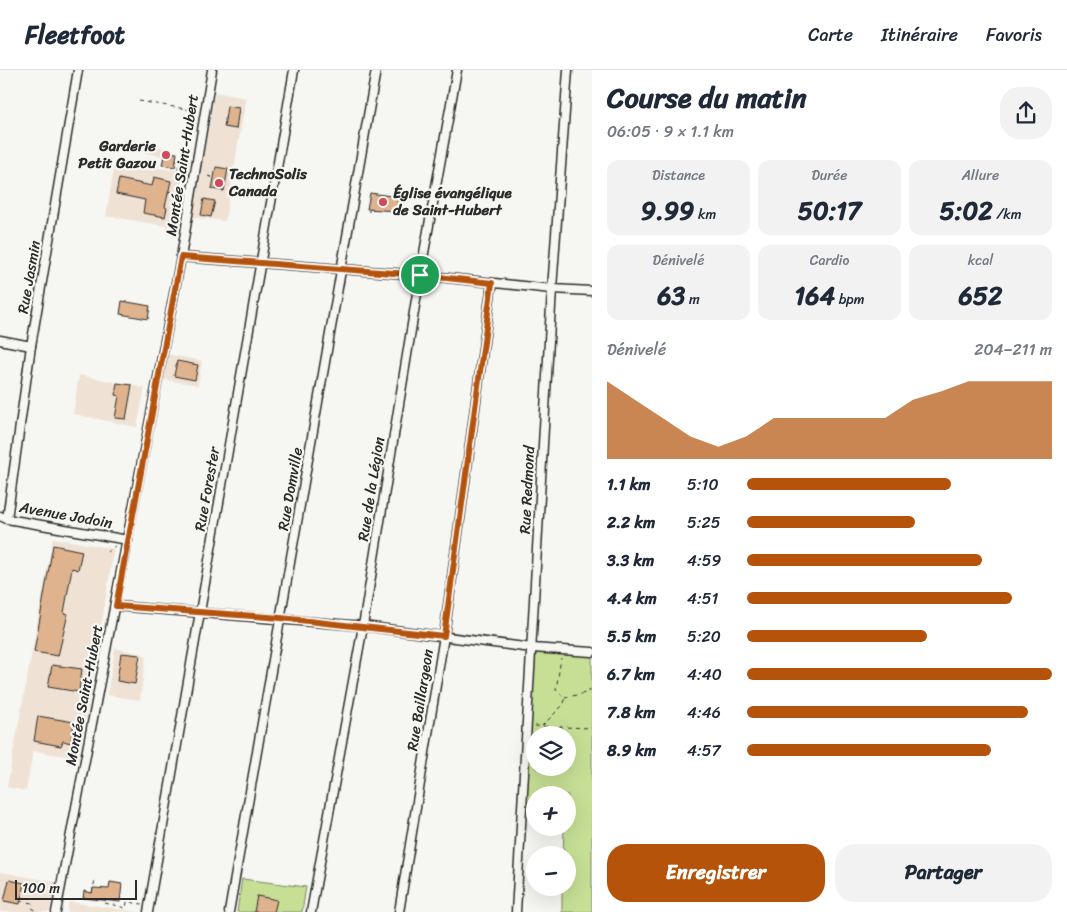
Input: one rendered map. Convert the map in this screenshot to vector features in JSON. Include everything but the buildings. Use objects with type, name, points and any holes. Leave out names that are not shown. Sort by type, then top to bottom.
[{"type":"street","name":"Rue Jasmin","points":[[4,517],[78,70]]},
{"type":"street","name":"Montée Saint-Hubert","points":[[56,912],[116,606],[181,257],[212,70]]},
{"type":"street","name":"Rue Forester","points":[[148,908],[294,70]]},
{"type":"street","name":"Rue Domville","points":[[230,912],[376,70]]},
{"type":"street","name":"Rue de la Légion","points":[[312,912],[363,626],[420,275],[458,70]]},
{"type":"street","name":"Rue Redmond","points":[[527,726],[552,289],[568,70]]},
{"type":"street","points":[[181,257],[420,275],[552,289],[592,291]]},
{"type":"street","name":"Rue Baillargeon","points":[[399,912],[444,636],[492,283]]},
{"type":"street","points":[[0,340],[31,346]]},
{"type":"street","name":"Avenue Jodoin","points":[[4,517],[128,540]]},
{"type":"street","points":[[116,606],[281,618],[363,626],[532,648],[592,652]]},
{"type":"street","name":"Rue Redmond","points":[[516,912],[526,743]]},
{"type":"path","points":[[139,101],[205,113]]},
{"type":"path","points":[[176,159],[179,162],[178,170]]},
{"type":"path","points":[[208,176],[214,178]]},
{"type":"path","points":[[168,191],[172,192]]},
{"type":"path","points":[[397,206],[400,207],[399,216]]},
{"type":"path","points":[[562,650],[556,690],[565,698]]},
{"type":"path","points":[[565,698],[575,694],[582,695],[592,689]]},
{"type":"path","points":[[542,726],[564,704],[565,698]]},
{"type":"path","points":[[576,727],[592,728]]},
{"type":"path","points":[[92,892],[95,880]]},
{"type":"path","points":[[20,901],[33,903]]},
{"type":"path","points":[[106,903],[126,908],[127,902]]},
{"type":"path","points":[[124,903],[127,902],[148,908]]},
{"type":"path","points":[[32,908],[39,912]]},
{"type":"shaded area","points":[[215,92],[246,98],[225,221],[192,217]]},
{"type":"shaded area","name":"Garderie Petit Gazou","points":[[122,140],[164,148],[165,152],[177,153],[175,167],[162,165],[162,156],[121,148]]},
{"type":"shaded area","points":[[115,163],[184,171],[172,227],[106,216]]},
{"type":"shaded area","points":[[167,354],[202,361],[198,385],[161,379]]},
{"type":"shaded area","points":[[79,375],[145,388],[137,427],[73,414]]},
{"type":"shaded area","points":[[53,538],[114,549],[79,758],[33,751],[26,791],[7,787]]},
{"type":"shaded area","points":[[115,648],[146,655],[140,700],[107,695]]},
{"type":"shaded area","points":[[0,872],[56,882],[49,912],[0,912]]},
{"type":"shaded area","points":[[69,902],[140,912],[67,912]]},
{"type":"green space","points":[[530,645],[592,648],[592,912],[562,912],[562,896],[576,896],[576,846],[563,846],[564,836],[576,836],[576,786],[526,786],[526,817],[519,816]]},
{"type":"green space","points":[[242,879],[306,887],[302,912],[237,912]]},
{"type":"place","name":"Garderie Petit Gazou","points":[[166,155]]},
{"type":"place","name":"TechnoSolis Canada","points":[[219,183]]},
{"type":"place","name":"Église évangélique de Saint-Hubert","points":[[383,202]]},
{"type":"route","points":[[181,257],[420,275],[492,283],[444,636],[281,618],[116,606],[181,257]]}]
